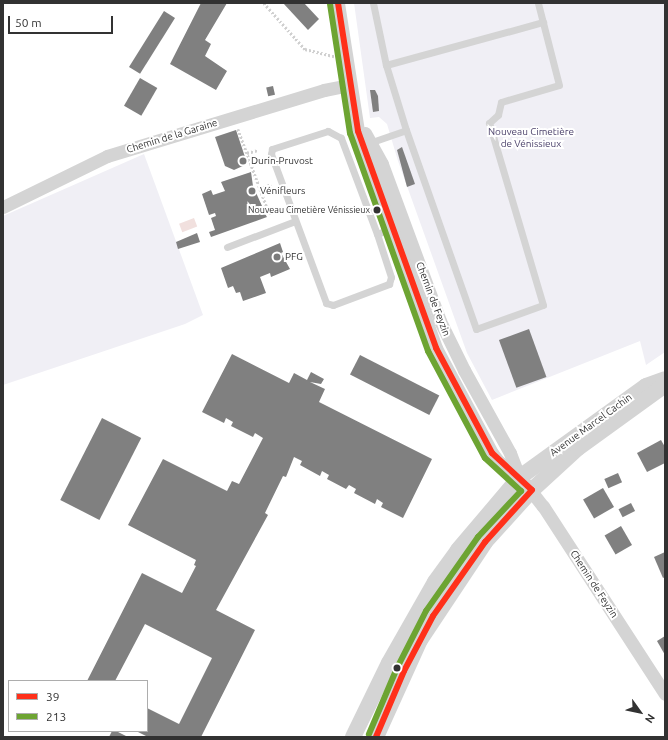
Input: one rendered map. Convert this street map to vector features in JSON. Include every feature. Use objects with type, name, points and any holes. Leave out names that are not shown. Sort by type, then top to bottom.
[{"type":"street","name":"Chemin de Feyzin","points":[[338,3],[349,85],[356,116],[399,225],[436,348],[492,453],[498,461],[520,477],[532,490],[663,686]]},
{"type":"street","name":"Chemin de la Garaine","points":[[3,207],[107,156],[324,90],[349,85]]},
{"type":"street","name":"Avenue Marcel Cachin","points":[[354,737],[415,622],[458,550],[520,477],[646,386],[665,380]]},
{"type":"street","name":"Avenue Marcel Cachin","points":[[376,737],[404,671],[433,616],[485,542],[532,490],[578,448],[665,385]]},
{"type":"lane","points":[[374,3],[386,65],[406,130],[476,329],[543,305],[489,123],[498,115],[501,102],[559,85],[538,3]]},
{"type":"lane","points":[[386,65],[542,22]]},
{"type":"lane","points":[[367,144],[406,130]]},
{"type":"lane","points":[[328,131],[340,138],[377,234],[392,281],[329,304],[323,300],[271,154],[272,149],[328,131]]},
{"type":"lane","points":[[227,247],[295,221]]},
{"type":"lane","points":[[377,234],[399,225]]},
{"type":"lane","points":[[404,671],[403,663],[415,622],[433,616]]},
{"type":"path","points":[[264,3],[305,49],[346,59]]},
{"type":"path","points":[[239,122],[238,128],[269,213],[280,209]]},
{"type":"path","points":[[247,154],[258,150]]},
{"type":"path","points":[[260,189],[271,184]]},
{"type":"green space","name":"Nouveau Cimetière de Vénissieux","points":[[354,3],[665,3],[665,352],[646,365],[640,341],[492,400],[467,353],[398,161],[387,124],[379,117],[370,118]]},
{"type":"green space","points":[[144,154],[203,315],[185,324],[3,385],[3,216]]},
{"type":"shaded area","points":[[194,218],[197,226],[182,232],[179,224]]},
{"type":"building","points":[[201,3],[227,3],[205,40],[211,44],[205,56],[227,71],[216,90],[170,64]]},
{"type":"building","points":[[283,3],[304,3],[319,19],[308,30]]},
{"type":"building","points":[[164,11],[175,18],[140,74],[129,67]]},
{"type":"building","points":[[140,78],[157,88],[141,116],[124,106]]},
{"type":"building","points":[[273,86],[275,95],[268,96],[266,88]]},
{"type":"building","points":[[370,90],[375,90],[378,96],[379,111],[373,112]]},
{"type":"building","points":[[236,130],[246,160],[245,165],[234,170],[225,166],[215,137]]},
{"type":"building","points":[[402,147],[415,184],[407,187],[397,150]]},
{"type":"building","points":[[251,172],[253,186],[267,217],[211,237],[209,232],[215,230],[211,218],[216,216],[215,213],[209,215],[202,194],[211,190],[213,195],[225,191],[221,182]]},
{"type":"building","points":[[197,233],[200,242],[178,249],[176,242]]},
{"type":"building","points":[[280,243],[283,252],[281,253],[290,269],[271,277],[270,273],[260,277],[266,293],[243,301],[240,292],[236,293],[233,286],[228,288],[221,268]]},
{"type":"building","points":[[529,329],[546,377],[516,388],[499,340]]},
{"type":"building","points":[[232,354],[289,383],[294,373],[307,380],[311,372],[324,379],[321,384],[310,382],[325,389],[319,402],[432,459],[403,518],[381,507],[383,503],[377,499],[375,504],[354,493],[356,489],[349,485],[346,489],[327,479],[329,475],[322,471],[320,476],[300,465],[302,461],[294,457],[286,477],[283,476],[265,513],[268,515],[216,610],[255,630],[201,737],[148,737],[138,732],[148,732],[148,708],[179,724],[212,658],[145,624],[116,680],[88,680],[142,573],[182,593],[196,566],[194,565],[196,560],[128,525],[163,459],[227,491],[232,481],[239,484],[263,438],[255,433],[253,437],[231,426],[233,422],[226,418],[224,423],[202,412]]},
{"type":"building","points":[[360,355],[439,395],[429,415],[350,375]]},
{"type":"building","points":[[102,418],[141,438],[99,520],[60,500]]},
{"type":"building","points":[[661,440],[665,447],[665,463],[647,472],[637,453]]},
{"type":"building","points":[[618,473],[622,482],[608,488],[604,479]]},
{"type":"building","points":[[603,488],[614,507],[594,519],[583,500]]},
{"type":"building","points":[[631,503],[635,511],[623,517],[619,509]]},
{"type":"building","points":[[621,526],[632,545],[616,555],[605,536]]},
{"type":"building","points":[[665,552],[665,577],[663,578],[654,557]]},
{"type":"building","points":[[665,636],[665,655],[657,641]]},
{"type":"building","points":[[112,732],[118,732],[128,737],[109,737]]},
{"type":"transit line","name":"39","points":[[338,3],[358,131],[436,348],[492,453],[532,490],[485,542],[433,616],[404,671],[376,737]]},
{"type":"transit line","name":"213","points":[[330,4],[350,133],[428,351],[485,458],[521,491],[478,537],[426,611],[397,668],[369,734]]},
{"type":"place","name":"Durin-Pruvost","points":[[243,161]]},
{"type":"place","name":"Vénifleurs","points":[[252,191]]},
{"type":"place","name":"Nouveau Cimetière Vénissieux","points":[[377,210]]},
{"type":"place","name":"PFG","points":[[277,257]]}]
